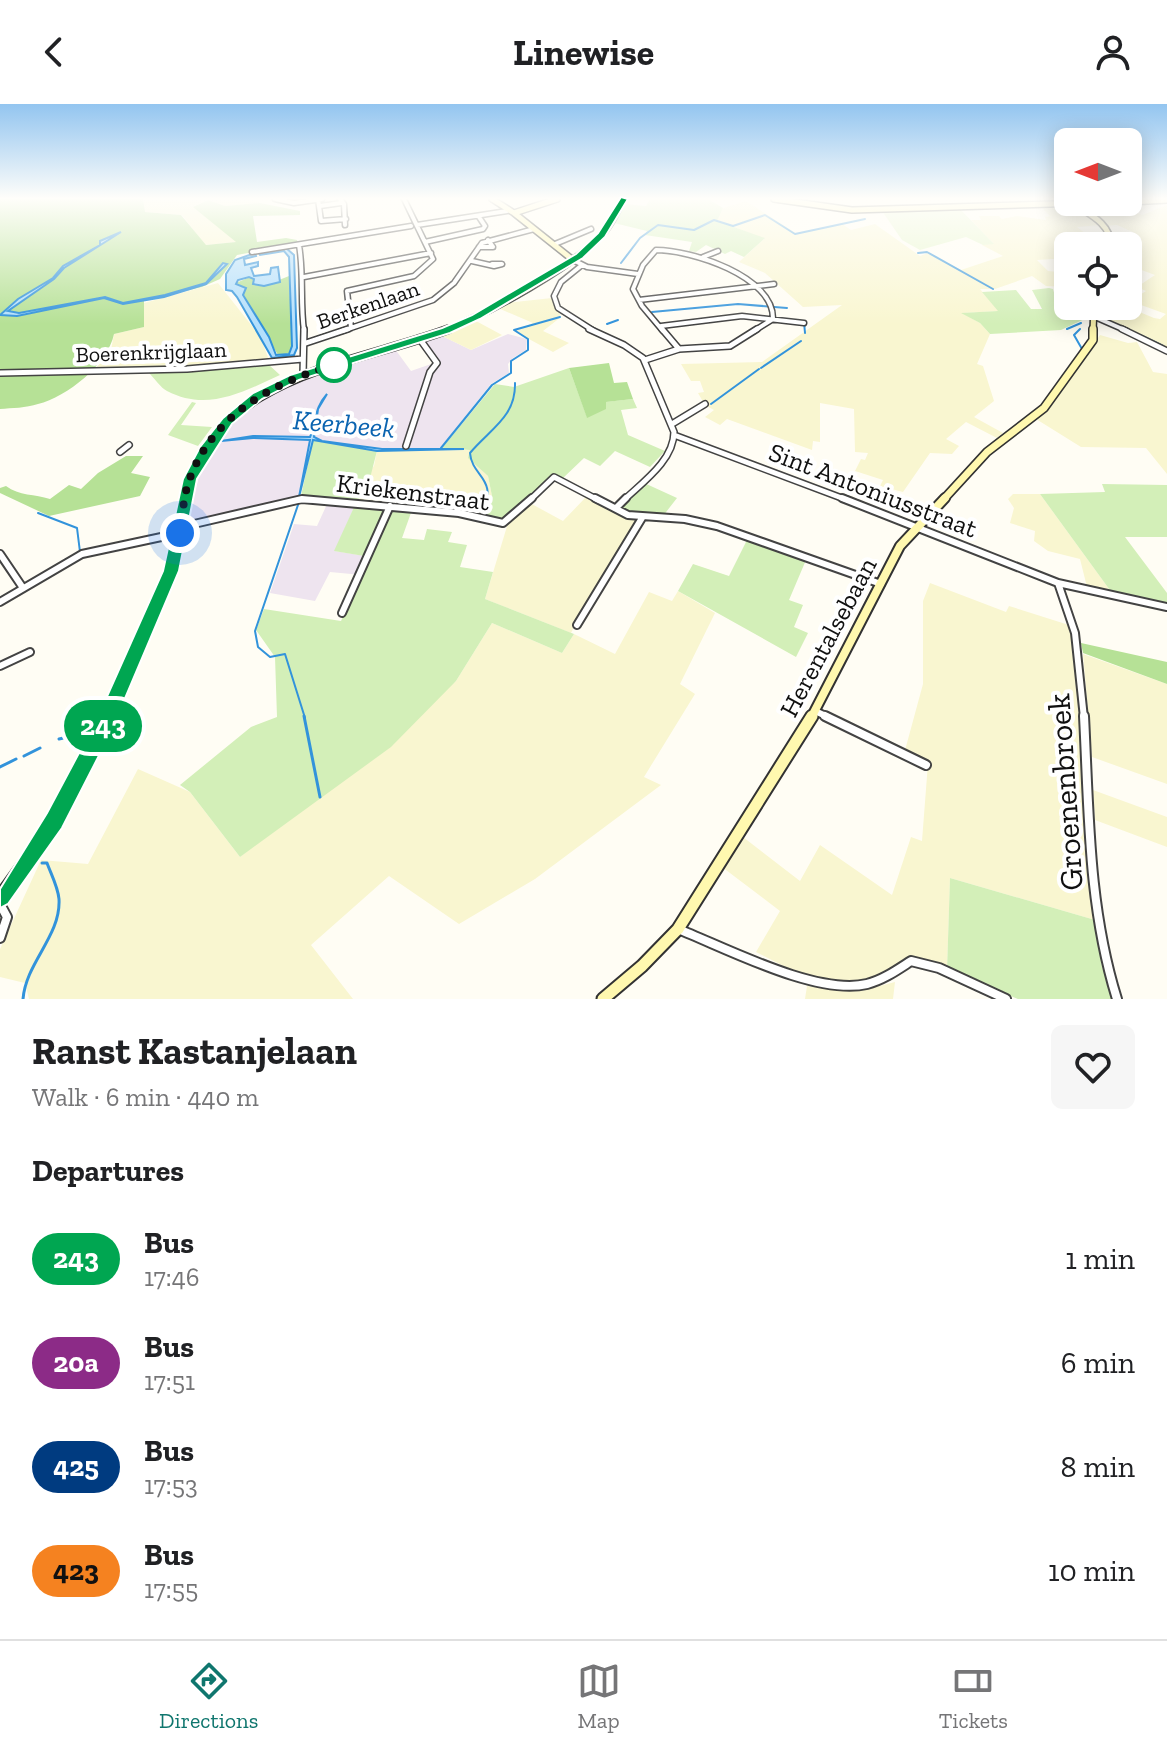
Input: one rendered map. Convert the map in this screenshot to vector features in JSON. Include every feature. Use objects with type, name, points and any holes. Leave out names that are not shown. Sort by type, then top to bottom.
[{"type":"street","points":[[252,252],[325,241]]},
{"type":"street","points":[[351,328],[347,291],[414,276],[432,261],[425,242],[431,241]]},
{"type":"street","name":"Berkenlaan","points":[[306,343],[437,298],[487,241]]},
{"type":"street","points":[[550,241],[582,265],[637,274]]},
{"type":"street","points":[[555,244],[563,241]]},
{"type":"street","points":[[0,897],[55,821],[103,727],[163,590],[181,530],[190,479],[223,427],[258,396],[303,375],[476,317],[573,260],[595,241]]},
{"type":"street","points":[[299,245],[304,277],[301,309],[306,343],[303,375]]},
{"type":"street","points":[[645,360],[679,349],[730,346],[773,319],[776,311],[772,301],[757,287],[703,257],[686,252],[656,250],[637,274],[633,289],[679,349]]},
{"type":"street","points":[[703,257],[718,251]]},
{"type":"street","points":[[304,277],[431,253]]},
{"type":"street","points":[[472,261],[492,264]]},
{"type":"street","points":[[582,265],[568,274],[557,288],[555,299],[563,316],[631,348],[645,360],[674,435],[666,454],[617,507],[628,515],[642,518],[685,519],[717,526],[881,584]]},
{"type":"street","points":[[639,300],[774,284]]},
{"type":"street","points":[[661,326],[730,316],[804,323]]},
{"type":"street","name":"Herentalsebaan","points":[[603,999],[642,966],[678,929],[815,711],[900,546],[987,452],[1044,408],[1093,340],[1095,320]]},
{"type":"street","points":[[1102,320],[1167,351]]},
{"type":"street","points":[[406,446],[430,372],[437,363],[419,338]]},
{"type":"street","name":"Boerenkrijglaan","points":[[0,373],[187,369],[303,359]]},
{"type":"street","points":[[672,424],[705,404]]},
{"type":"street","name":"Sint Antoniusstraat","points":[[674,435],[917,526],[1058,583],[1167,607]]},
{"type":"street","points":[[120,452],[129,445]]},
{"type":"street","name":"Kriekenstraat","points":[[0,602],[82,554],[295,499],[459,513],[503,523],[554,477],[617,507]]},
{"type":"street","points":[[342,613],[390,506]]},
{"type":"street","points":[[577,625],[642,518]]},
{"type":"street","points":[[0,554],[23,588]]},
{"type":"street","name":"Groenenbroek","points":[[1058,583],[1071,612],[1080,651],[1090,856],[1102,949],[1117,999]]},
{"type":"street","points":[[0,666],[30,652]]},
{"type":"street","points":[[815,711],[926,765]]},
{"type":"street","points":[[0,904],[7,917],[0,938]]},
{"type":"street","points":[[678,929],[813,982],[833,986],[868,984],[886,979],[911,961],[939,968],[1006,999]]},
{"type":"shaded area","points":[[202,241],[237,242],[205,245]]},
{"type":"shaded area","points":[[762,241],[899,241],[920,256],[928,253],[961,270],[1003,256],[982,245],[993,243],[991,241],[1054,241],[1054,259],[1037,260],[1048,271],[1054,272],[1054,286],[1046,286],[1032,276],[995,289],[980,289],[999,311],[963,313],[980,323],[990,334],[977,364],[983,366],[994,401],[974,417],[1003,433],[997,438],[966,422],[946,439],[959,446],[952,454],[930,453],[903,492],[880,486],[883,480],[855,471],[868,453],[855,452],[854,409],[820,403],[820,442],[813,441],[812,450],[727,419],[720,425],[705,417],[714,410],[705,405],[698,393],[704,392],[700,381],[691,381],[681,364],[762,362],[842,305],[803,307],[765,273],[739,262]]},
{"type":"shaded area","points":[[1142,241],[1167,241],[1167,348],[1108,320],[1142,320],[1142,313],[1160,319],[1166,314],[1142,305],[1142,294],[1146,291],[1142,289],[1142,284],[1155,275],[1142,270]]},
{"type":"shaded area","points":[[218,283],[260,336],[269,360],[200,367],[94,370],[111,350],[114,334],[144,327],[144,303]]},
{"type":"shaded area","points":[[552,298],[561,317],[543,331],[569,343],[553,352],[514,331],[533,323],[498,308],[505,303]]},
{"type":"shaded area","points":[[476,321],[502,335],[471,350],[440,335]]},
{"type":"shaded area","points":[[508,334],[527,339],[526,350],[513,358],[508,364],[509,373],[491,384],[440,448],[382,449],[310,441],[299,497],[187,524],[201,468],[229,427],[255,402],[300,379],[395,349],[411,371],[434,363],[419,342],[440,335],[471,350]]},
{"type":"shaded area","points":[[1100,335],[1128,343],[1137,342],[1153,372],[1167,374],[1167,474],[1146,448],[1081,447],[1036,419],[1052,405]]},
{"type":"shaded area","points":[[470,450],[469,458],[488,476],[492,496],[469,514],[355,505],[361,491],[356,491],[359,481],[374,466],[377,451]]},
{"type":"shaded area","points":[[1013,494],[1040,494],[1112,593],[1087,587],[1080,559],[1048,551],[1034,541],[1035,531],[1010,523],[1014,508],[1008,499]]},
{"type":"shaded area","points":[[587,496],[638,520],[590,596],[571,633],[485,599],[508,523],[528,502],[563,521]]},
{"type":"shaded area","points":[[328,502],[356,503],[335,551],[371,557],[362,575],[330,572],[315,601],[270,593],[294,524],[317,526]]},
{"type":"shaded area","points":[[930,583],[1006,612],[1009,606],[1072,626],[1079,686],[1090,888],[1095,920],[950,878],[947,970],[916,957],[906,958],[878,979],[834,982],[809,979],[756,952],[780,911],[722,867],[743,837],[800,881],[820,845],[892,895],[911,837],[922,841],[928,763],[904,754],[923,684],[923,601]]},
{"type":"shaded area","points":[[678,591],[715,613],[680,684],[695,694],[644,777],[661,785],[535,879],[459,924],[389,876],[311,945],[353,999],[29,999],[25,983],[0,977],[0,949],[41,860],[88,864],[138,769],[190,792],[240,857],[456,681],[492,623],[562,653],[574,634],[615,654],[649,592],[672,601]]},
{"type":"shaded area","points":[[1083,654],[1167,684],[1167,784],[1092,757]]},
{"type":"shaded area","points":[[1093,790],[1167,817],[1167,847],[1095,820]]},
{"type":"shaded area","points":[[895,982],[893,999],[805,999],[807,986],[860,991]]},
{"type":"green space","points":[[0,241],[202,241],[206,245],[234,241],[297,241],[298,244],[237,255],[220,279],[202,287],[144,301],[144,327],[114,334],[104,357],[73,387],[38,404],[0,409]]},
{"type":"green space","points":[[684,241],[762,241],[744,257],[731,251],[725,254],[706,245],[696,252],[689,251],[692,242]]},
{"type":"green space","points":[[903,241],[953,241],[920,250]]},
{"type":"green space","points":[[974,241],[991,241],[994,244],[983,245]]},
{"type":"green space","points":[[289,276],[292,346],[291,353],[278,355],[243,295],[246,288],[236,283],[250,277],[255,280],[254,285],[264,286]]},
{"type":"green space","points":[[1053,289],[1054,320],[1082,320],[1061,330],[990,334],[980,323],[961,313],[998,311],[982,292],[1016,290],[1031,309],[1042,309],[1032,290]]},
{"type":"green space","points":[[609,363],[614,383],[627,382],[633,399],[606,402],[606,409],[587,418],[569,368]]},
{"type":"green space","points":[[268,364],[280,375],[239,393],[211,400],[196,400],[167,391],[149,373]]},
{"type":"green space","points":[[569,368],[587,417],[605,402],[633,399],[637,408],[621,410],[628,435],[665,451],[650,467],[615,451],[600,466],[584,458],[562,479],[553,475],[505,521],[469,514],[469,499],[492,496],[488,476],[468,458],[470,450],[442,448],[495,384],[514,387]]},
{"type":"green space","points":[[192,402],[196,403],[181,425],[212,427],[198,446],[168,435]]},
{"type":"green space","points":[[313,440],[377,451],[369,482],[359,481],[356,491],[362,492],[357,502],[301,496]]},
{"type":"green space","points":[[126,456],[143,456],[131,473],[150,477],[140,496],[49,516],[0,493],[0,488],[6,486],[50,499],[69,485],[81,489],[98,473]]},
{"type":"green space","points":[[642,482],[677,498],[663,516],[636,516],[620,507]]},
{"type":"green space","points":[[1102,484],[1167,485],[1167,537],[1125,537],[1167,593],[1167,605],[1112,593],[1040,494],[1105,492]]},
{"type":"green space","points":[[355,505],[412,510],[402,538],[424,540],[427,529],[452,532],[448,542],[467,545],[460,567],[493,572],[485,599],[574,634],[562,653],[492,623],[456,681],[391,747],[240,857],[190,792],[180,785],[251,727],[277,717],[275,657],[256,630],[264,609],[341,621],[370,557],[334,551]]},
{"type":"green space","points":[[747,540],[806,560],[789,600],[803,605],[794,627],[808,633],[796,657],[678,591],[693,564],[729,576]]},
{"type":"green space","points":[[1081,643],[1167,662],[1167,684],[1083,653]]},
{"type":"green space","points":[[950,878],[1095,920],[1102,967],[1113,999],[1018,999],[947,970]]},
{"type":"water","points":[[100,241],[107,241],[64,268],[54,279],[8,311],[19,313],[105,297],[123,303],[165,295],[206,283],[223,263],[227,264],[206,284],[164,297],[123,304],[104,298],[17,316],[0,315],[18,299],[53,278],[63,266],[100,245]]},
{"type":"water","points":[[286,248],[294,255],[297,348],[294,355],[272,358],[237,297],[226,290],[226,274],[235,260],[255,253],[256,256],[244,259],[245,265],[258,262],[258,266],[251,268],[254,276],[270,274],[271,268],[278,267],[280,282],[264,286],[253,284],[254,279],[249,277],[238,280],[236,284],[246,288],[243,295],[269,337],[276,355],[289,354],[292,346],[289,257],[284,251],[259,253]]},
{"type":"water","points":[[318,411],[314,437],[322,441],[382,449],[464,449],[377,451],[313,440],[299,497],[310,440],[253,438],[221,441],[253,436],[310,437]]},
{"type":"waterway","points":[[621,263],[638,241]]},
{"type":"waterway","points":[[918,253],[927,252],[993,289]]},
{"type":"waterway","points":[[652,312],[738,304],[787,308]]},
{"type":"waterway","points":[[441,448],[492,385],[511,373],[511,361],[528,350],[528,339],[514,330],[560,317]]},
{"type":"waterway","points":[[607,324],[618,320]]},
{"type":"waterway","points":[[804,322],[805,333]]},
{"type":"waterway","name":"Keerbeek","points":[[1067,329],[1081,323]]},
{"type":"waterway","points":[[1080,329],[1074,335],[1082,349]]},
{"type":"waterway","points":[[1140,335],[1163,346]]},
{"type":"waterway","name":"Keerbeek","points":[[761,368],[801,341]]},
{"type":"waterway","name":"Keerbeek","points":[[711,404],[759,369]]},
{"type":"waterway","name":"Keerbeek","points":[[482,514],[488,492],[470,453],[506,414],[515,383]]},
{"type":"waterway","points":[[299,502],[255,631],[258,647],[270,657],[285,654],[305,718]]},
{"type":"waterway","points":[[38,513],[77,528],[80,552]]},
{"type":"waterway","points":[[304,716],[320,797]]},
{"type":"waterway","points":[[59,739],[91,732]]},
{"type":"waterway","points":[[24,756],[40,748]]},
{"type":"waterway","points":[[0,767],[16,759]]},
{"type":"waterway","points":[[23,999],[30,973],[55,925],[58,912],[56,885],[47,863],[42,863]]},
{"type":"bus line","name":"243","points":[[0,896],[55,821],[103,727],[171,571],[190,479],[197,463],[227,421],[258,396],[294,378],[446,330],[476,317],[580,256],[597,241]]},
{"type":"route","points":[[180,533],[183,503],[190,479],[197,463],[227,421],[267,391],[334,365]]}]
